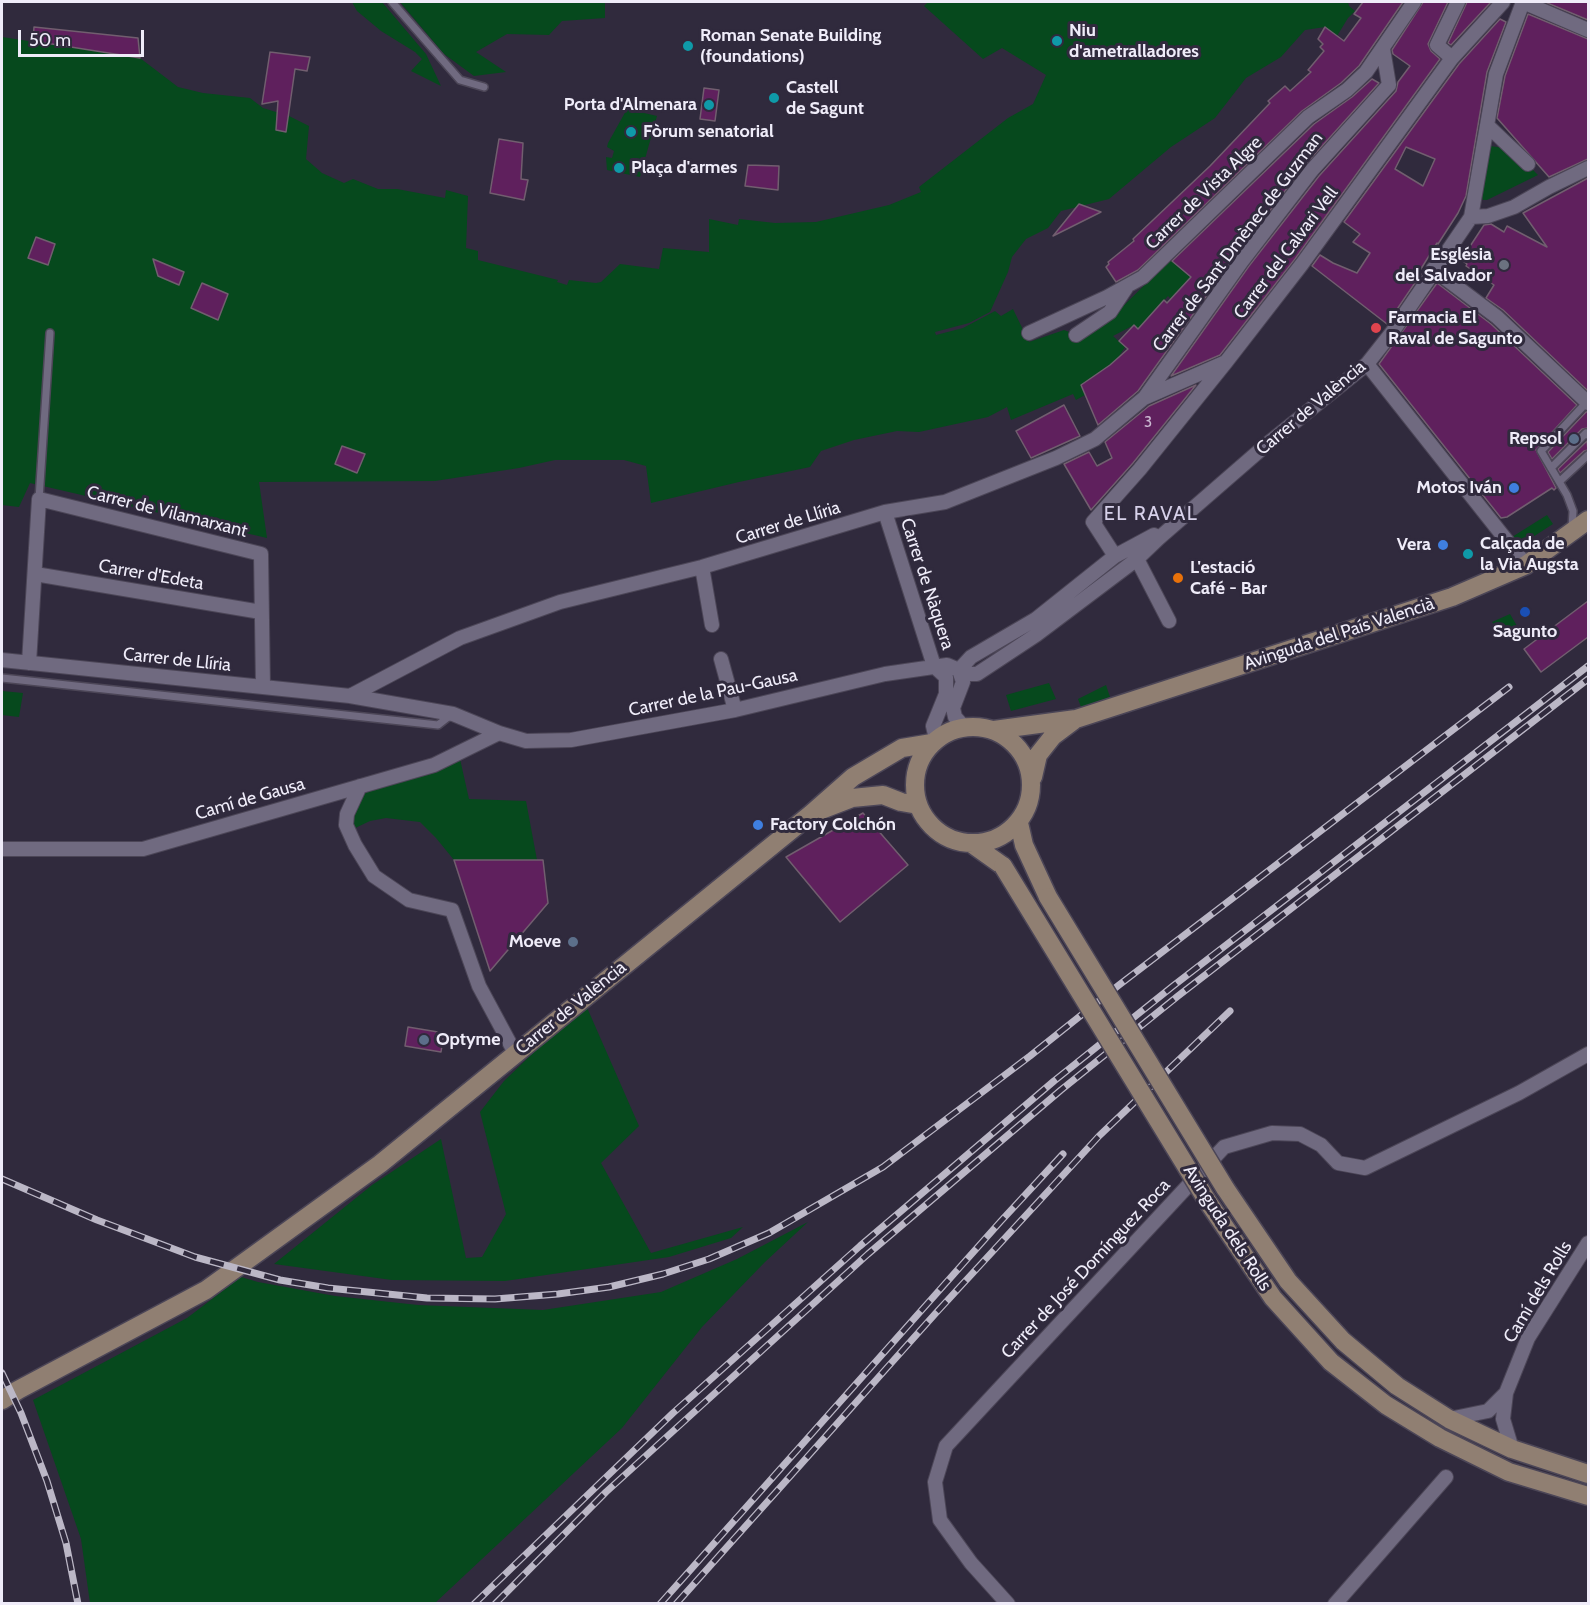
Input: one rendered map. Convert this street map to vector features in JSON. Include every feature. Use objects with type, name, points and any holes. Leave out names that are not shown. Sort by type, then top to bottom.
[{"type":"main road","name":"Avinguda del País Valencià","points":[[994,730],[1076,719],[1452,597],[1526,565],[1588,520]]},
{"type":"main road","name":"Avinguda del País Valencià","points":[[1032,779],[1038,755],[1053,736],[1076,719]]},
{"type":"main road","points":[[979,726],[994,730],[1012,741],[1026,758],[1032,779],[1030,802],[1019,823],[1005,835],[989,842],[972,844],[949,839],[930,825],[918,805],[914,783],[919,762],[934,741],[951,731],[979,726]]},
{"type":"main road","name":"Carrer de València","points":[[10,1392],[206,1290],[380,1164],[811,814],[853,777],[902,748],[934,741]]},
{"type":"main road","name":"Carrer de València","points":[[811,814],[852,798],[883,795],[918,805]]},
{"type":"main road","name":"Avinguda dels Rolls","points":[[1019,823],[1024,846],[1048,897],[1225,1188],[1288,1281],[1343,1341],[1397,1386],[1449,1419],[1512,1449],[1588,1474]]},
{"type":"main road","name":"Avinguda dels Rolls","points":[[972,844],[1003,866],[1208,1202],[1273,1298],[1331,1362],[1386,1405],[1440,1438],[1509,1473],[1588,1497]]},
{"type":"street","name":"Carrer de Vista Algre","points":[[1029,333],[1143,278],[1308,117],[1347,90],[1366,72],[1414,2]]},
{"type":"street","points":[[1452,58],[1437,45],[1458,2]]},
{"type":"street","name":"Carrer del Calvari Vell","points":[[1115,556],[1093,522],[1140,469],[1226,363],[1302,264],[1452,58],[1503,2]]},
{"type":"street","points":[[1588,30],[1523,2],[1496,74],[1471,217],[1488,216],[1514,207],[1588,168]]},
{"type":"street","name":"Carrer de Sant Dmènec de Guzman","points":[[1144,398],[1235,270],[1312,170],[1389,85],[1383,49]]},
{"type":"street","points":[[1488,126],[1528,164]]},
{"type":"street","name":"Carrer de València","points":[[1159,538],[1154,535],[1115,556],[1036,620],[971,657],[965,669],[977,674],[1036,635],[1137,558],[1266,446],[1367,364],[1393,331],[1433,269],[1471,217]]},
{"type":"street","points":[[1433,269],[1497,317],[1588,403]]},
{"type":"street","points":[[1077,335],[1110,312],[1127,286]]},
{"type":"street","name":"Carrer de Llíria","points":[[350,696],[460,638],[560,602],[702,567],[885,513],[945,502],[1056,458],[1095,439],[1144,398],[1226,363]]},
{"type":"street","points":[[1367,364],[1526,565]]},
{"type":"street","points":[[28,663],[39,499]]},
{"type":"street","name":"Carrer de Vilamarxant","points":[[39,499],[261,554],[263,687]]},
{"type":"street","name":"Carrer de Nàquera","points":[[885,513],[934,666],[946,677],[946,694],[933,726],[934,741]]},
{"type":"street","points":[[1137,558],[1170,621]]},
{"type":"street","points":[[702,567],[712,625]]},
{"type":"street","name":"Carrer d'Edeta","points":[[35,574],[261,612]]},
{"type":"street","points":[[721,659],[735,710]]},
{"type":"street","name":"Carrer de Llíria","points":[[2,660],[350,696],[453,714]]},
{"type":"street","points":[[934,666],[947,665],[965,669],[963,682],[953,708],[955,717],[964,727]]},
{"type":"street","name":"Carrer de la Pau-Gausa","points":[[453,714],[499,733],[526,741],[571,740],[735,710],[885,674],[934,666]]},
{"type":"street","name":"Camí de Gausa","points":[[2,849],[143,849],[434,765],[499,733]]},
{"type":"street","points":[[360,786],[347,814],[346,825],[355,844],[374,876],[410,900],[452,910],[478,986],[515,1053]]},
{"type":"street","name":"Carrer de José Domínguez Roca","points":[[1008,1604],[971,1563],[940,1520],[935,1482],[946,1446],[1224,1147],[1272,1133],[1300,1134],[1321,1145],[1338,1163],[1365,1168],[1519,1092],[1588,1054]]},
{"type":"street","name":"Camí dels Rolls","points":[[1506,1393],[1528,1338],[1588,1243]]},
{"type":"street","points":[[1449,1419],[1488,1411],[1506,1393]]},
{"type":"street","points":[[1506,1393],[1503,1419],[1512,1449]]},
{"type":"street","points":[[1335,1604],[1446,1477]]},
{"type":"lane","points":[[392,2],[460,80],[484,87]]},
{"type":"lane","points":[[39,499],[50,333]]},
{"type":"lane","points":[[1572,532],[1573,512],[1560,481],[1541,451],[1588,403]]},
{"type":"lane","points":[[1551,468],[1586,433],[1588,435]]},
{"type":"lane","points":[[1560,481],[1588,455]]},
{"type":"lane","points":[[2,678],[438,725],[453,714]]},
{"type":"green space","points":[[352,2],[382,2],[426,54],[441,86],[411,71],[422,59],[415,52],[381,31],[357,11]]},
{"type":"green space","points":[[400,2],[605,2],[605,18],[562,21],[549,35],[507,34],[476,52],[506,72],[474,76],[444,54]]},
{"type":"green space","points":[[928,2],[1348,2],[1355,11],[1337,36],[1325,27],[1305,30],[1281,57],[1246,78],[1215,118],[1171,147],[1109,199],[1061,211],[1048,228],[1026,239],[1012,257],[1008,272],[990,312],[969,323],[935,332],[936,335],[963,328],[995,311],[1001,316],[1013,309],[1029,342],[1064,330],[1080,336],[1110,319],[1170,260],[1190,277],[1171,299],[1168,296],[1138,330],[1134,325],[1113,336],[1125,347],[1110,365],[1081,385],[1085,395],[1076,400],[1073,394],[1011,420],[1007,407],[988,417],[919,432],[897,431],[854,440],[821,451],[810,467],[651,503],[646,466],[624,460],[555,460],[435,481],[259,482],[267,538],[30,483],[19,507],[2,505],[2,37],[140,58],[178,87],[203,93],[250,98],[263,108],[289,116],[309,126],[306,159],[322,173],[344,183],[353,179],[378,189],[397,189],[445,198],[446,190],[468,196],[466,248],[478,251],[478,260],[558,280],[557,282],[567,285],[569,280],[601,282],[620,264],[659,269],[663,248],[709,252],[709,219],[738,225],[739,219],[775,223],[816,222],[889,205],[921,192],[919,187],[1008,118],[1033,104],[1046,75],[1002,48],[983,59],[924,6]]},
{"type":"green space","points":[[627,109],[657,116],[640,177],[607,170],[606,157],[612,158],[614,151],[607,147],[608,143]]},
{"type":"green space","points":[[1490,146],[1512,149],[1538,175],[1483,200],[1480,193]]},
{"type":"green space","points":[[1547,515],[1553,524],[1522,544],[1526,548],[1521,548],[1512,537]]},
{"type":"green space","points":[[1510,614],[1517,626],[1504,636],[1492,622]]},
{"type":"green space","points":[[1049,683],[1056,699],[1011,711],[1006,695]]},
{"type":"green space","points":[[1106,685],[1110,697],[1081,707],[1078,699]]},
{"type":"green space","points":[[2,691],[23,693],[19,717],[2,715]]},
{"type":"green space","points":[[460,759],[469,799],[526,801],[537,860],[454,860],[420,822],[386,818],[370,821],[349,831],[360,786]]},
{"type":"green space","points":[[585,1003],[639,1126],[601,1163],[651,1253],[743,1227],[731,1238],[669,1257],[505,1281],[392,1280],[274,1264],[372,1185],[441,1139],[466,1258],[482,1257],[506,1214],[480,1112],[504,1081]]},
{"type":"green space","points":[[808,1222],[765,1262],[702,1327],[622,1428],[435,1603],[90,1603],[81,1539],[33,1400],[187,1318],[241,1277],[335,1296],[418,1305],[543,1310],[661,1292],[737,1259]]},
{"type":"building","points":[[1363,2],[1403,2],[1359,66],[1341,83],[1302,111],[1138,270],[1116,282],[1106,267],[1108,262],[1134,241],[1133,239],[1210,166],[1270,103],[1268,101],[1285,86],[1290,91],[1311,72],[1308,70],[1324,51],[1320,47],[1323,44],[1318,39],[1325,27],[1344,41],[1361,18],[1354,14]]},
{"type":"building","points":[[1423,2],[1448,2],[1428,44],[1431,51],[1440,59],[1295,259],[1220,355],[1171,376],[1249,266],[1319,176],[1396,91],[1398,82],[1410,66],[1393,54],[1392,50]]},
{"type":"building","points":[[1467,2],[1491,2],[1451,45],[1448,43]]},
{"type":"building","points":[[1545,2],[1588,2],[1588,20]]},
{"type":"building","points":[[1528,14],[1588,39],[1588,159],[1549,177],[1497,118],[1505,76]]},
{"type":"building","points":[[1500,19],[1506,22],[1487,72],[1466,196],[1458,213],[1419,272],[1421,274],[1387,324],[1312,266],[1320,255],[1357,273],[1370,253],[1353,242],[1360,234],[1344,222],[1459,64]],"holes":[[[1406,147],[1435,159],[1423,186],[1395,169]]]},
{"type":"building","points":[[34,27],[138,38],[140,58],[33,41]]},
{"type":"building","points":[[270,52],[310,57],[307,71],[295,69],[286,132],[276,130],[278,101],[262,104]]},
{"type":"building","points":[[1372,79],[1379,83],[1305,165],[1235,256],[1138,391],[1098,425],[1081,385],[1128,349],[1119,341],[1134,325],[1138,329],[1164,300],[1167,303],[1191,277],[1172,261],[1314,124],[1352,97]]},
{"type":"building","name":"Porta d'Almenara","points":[[704,88],[719,90],[715,121],[700,119]]},
{"type":"building","points":[[499,139],[523,143],[521,179],[528,180],[524,200],[490,193]]},
{"type":"building","points":[[748,165],[779,166],[778,190],[745,186]]},
{"type":"building","points":[[1588,178],[1588,391],[1503,310],[1486,298],[1494,285],[1461,260],[1484,225],[1491,224],[1504,232],[1507,226],[1547,247],[1523,213]]},
{"type":"building","points":[[1079,204],[1101,212],[1053,236]]},
{"type":"building","points":[[36,237],[55,244],[48,265],[28,258]]},
{"type":"building","points":[[153,259],[184,272],[179,285],[158,276]]},
{"type":"building","points":[[202,283],[228,294],[218,320],[191,308]]},
{"type":"building","points":[[1437,283],[1491,324],[1577,405],[1536,450],[1556,488],[1554,490],[1552,488],[1507,517],[1501,518],[1379,364]]},
{"type":"building","points":[[1196,385],[1133,463],[1091,510],[1064,464],[1089,452],[1097,466],[1112,458],[1105,442],[1149,406]]},
{"type":"building","points":[[1064,405],[1080,436],[1031,458],[1016,431]]},
{"type":"building","points":[[1588,412],[1588,428],[1582,429],[1552,459],[1548,452]]},
{"type":"building","points":[[1587,441],[1588,450],[1560,473],[1558,469]]},
{"type":"building","points":[[342,446],[365,454],[357,473],[335,464]]},
{"type":"building","points":[[1588,601],[1588,637],[1541,672],[1524,649]]},
{"type":"building","points":[[863,813],[908,865],[840,922],[786,857]]},
{"type":"building","points":[[454,860],[543,860],[548,903],[490,971]]},
{"type":"building","name":"Optyme","points":[[408,1027],[444,1033],[441,1052],[405,1046]]},
{"type":"railway","points":[[474,1604],[673,1413],[860,1246],[1054,1081],[1173,986],[1588,666]]},
{"type":"railway","points":[[495,1604],[606,1492],[868,1254],[1061,1090],[1178,996],[1588,679]]},
{"type":"railway","points":[[2,1179],[97,1220],[195,1257],[280,1280],[328,1288],[427,1298],[495,1299],[609,1287],[663,1274],[709,1259],[769,1233],[883,1167],[1509,687]]},
{"type":"railway","points":[[676,1604],[935,1314],[1099,1136],[1230,1011]]},
{"type":"railway","points":[[660,1604],[1063,1154]]},
{"type":"railway","points":[[2,1373],[21,1413],[47,1481],[66,1543],[78,1604]]},
{"type":"place","name":"Niu d'ametralladores","points":[[1057,41]]},
{"type":"place","name":"Roman Senate Building (foundations)","points":[[688,46]]},
{"type":"place","name":"Castell de Sagunt","points":[[774,98]]},
{"type":"place","name":"Porta d'Almenara","points":[[709,105]]},
{"type":"place","name":"Fòrum senatorial","points":[[631,132]]},
{"type":"place","name":"Plaça d'armes","points":[[619,168]]},
{"type":"place","name":"Església del Salvador","points":[[1504,265]]},
{"type":"place","name":"Farmacia El Raval de Sagunto","points":[[1376,328]]},
{"type":"place","name":"Repsol","points":[[1574,439]]},
{"type":"place","name":"Motos Iván","points":[[1514,488]]},
{"type":"place","name":"Vera","points":[[1443,545]]},
{"type":"place","name":"Calçada de la Via Augsta","points":[[1468,554]]},
{"type":"place","name":"L'estació Café - Bar","points":[[1178,578]]},
{"type":"place","name":"Sagunto","points":[[1525,612]]},
{"type":"place","name":"Factory Colchón","points":[[758,825]]},
{"type":"place","name":"Moeve","points":[[573,942]]},
{"type":"place","name":"Optyme","points":[[424,1040]]},
{"type":"district","name":"EL RAVAL","points":[[1151,514]]}]
